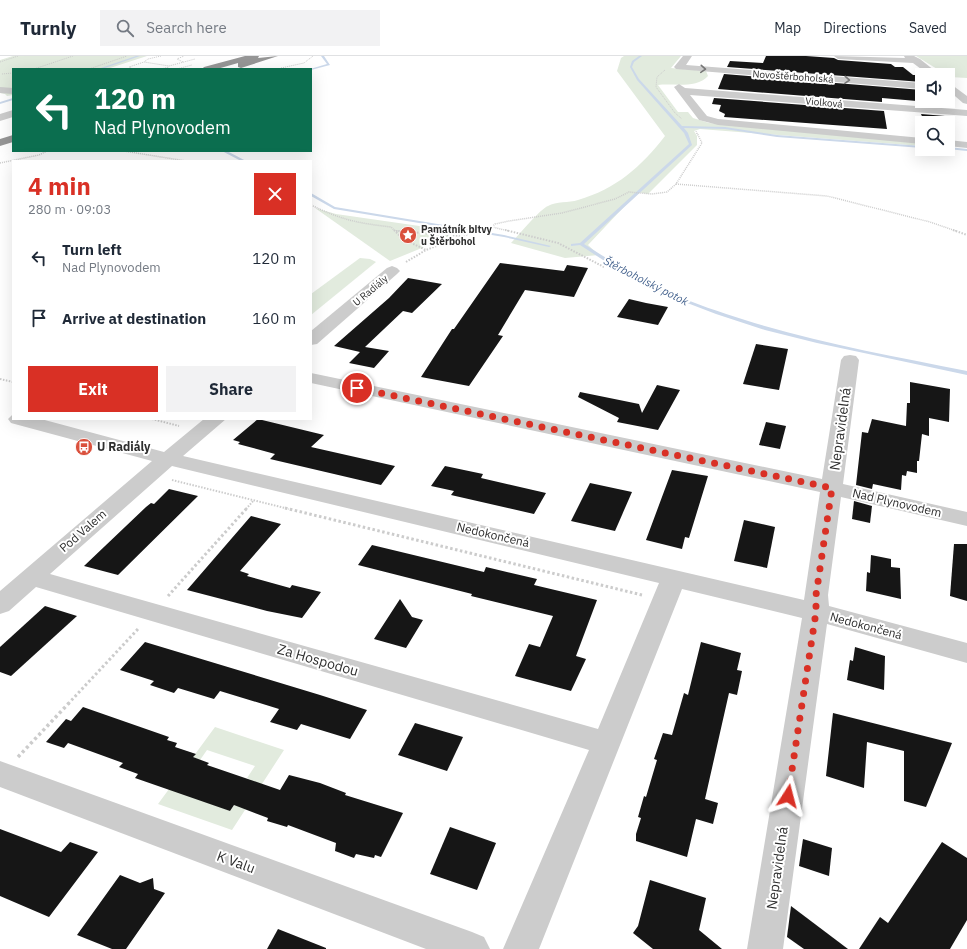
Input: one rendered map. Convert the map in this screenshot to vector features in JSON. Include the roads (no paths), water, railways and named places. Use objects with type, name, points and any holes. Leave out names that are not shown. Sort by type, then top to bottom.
[{"type":"highway","points":[[211,68],[255,56]]},
{"type":"highway","points":[[230,68],[274,56]]},
{"type":"highway","points":[[0,136],[12,131]]},
{"type":"highway","points":[[0,143],[12,138]]},
{"type":"street","name":"Novoštěrboholská","points":[[688,56],[679,67],[915,85]]},
{"type":"street","name":"Novoštěrboholská","points":[[838,56],[917,62]]},
{"type":"street","points":[[908,56],[925,68]]},
{"type":"street","name":"Violková","points":[[915,140],[718,122],[703,118],[680,89],[967,113]]},
{"type":"street","points":[[0,90],[12,91]]},
{"type":"street","points":[[955,92],[967,101]]},
{"type":"street","points":[[897,108],[904,124],[915,138]]},
{"type":"street","points":[[0,118],[12,113]]},
{"type":"street","points":[[955,144],[967,145]]},
{"type":"street","name":"U Radiály","points":[[312,339],[392,271]]},
{"type":"street","name":"Nepravidelná","points":[[765,949],[816,612],[816,595],[850,360]]},
{"type":"street","name":"Nad Plynovodem","points":[[312,378],[832,488],[967,519]]},
{"type":"street","points":[[0,414],[12,418]]},
{"type":"street","name":"Nedokončená","points":[[22,420],[168,459],[816,612],[967,653]]},
{"type":"street","points":[[168,459],[215,420]]},
{"type":"street","name":"Pod Valem","points":[[0,605],[30,577],[168,459]]},
{"type":"street","name":"Za Hospodou","points":[[30,577],[606,743]]},
{"type":"street","points":[[521,949],[665,601],[673,578]]},
{"type":"street","name":"K Valu","points":[[1,774],[472,949]]},
{"type":"waterway","points":[[102,68],[139,56]]},
{"type":"waterway","points":[[312,69],[329,64],[322,56]]},
{"type":"waterway","name":"Štěrboholský potok","points":[[641,56],[633,62],[631,67],[638,79],[681,127]]},
{"type":"waterway","points":[[0,103],[12,99]]},
{"type":"waterway","name":"Štěrboholský potok","points":[[581,244],[691,144],[686,133],[681,127]]},
{"type":"waterway","points":[[681,127],[725,128],[777,136],[915,146]]},
{"type":"waterway","points":[[955,149],[967,150]]},
{"type":"waterway","points":[[226,152],[242,160]]},
{"type":"waterway","points":[[312,195],[334,208],[504,236],[549,246]]},
{"type":"waterway","points":[[573,245],[581,244]]},
{"type":"waterway","name":"Štěrboholský potok","points":[[581,244],[625,272],[670,295],[718,313],[767,329],[817,342],[967,373]]},
{"type":"place","name":"Památník bitvy u Štěrbohol","points":[[408,235]]},
{"type":"place","name":"U Radiály","points":[[84,447]]}]
